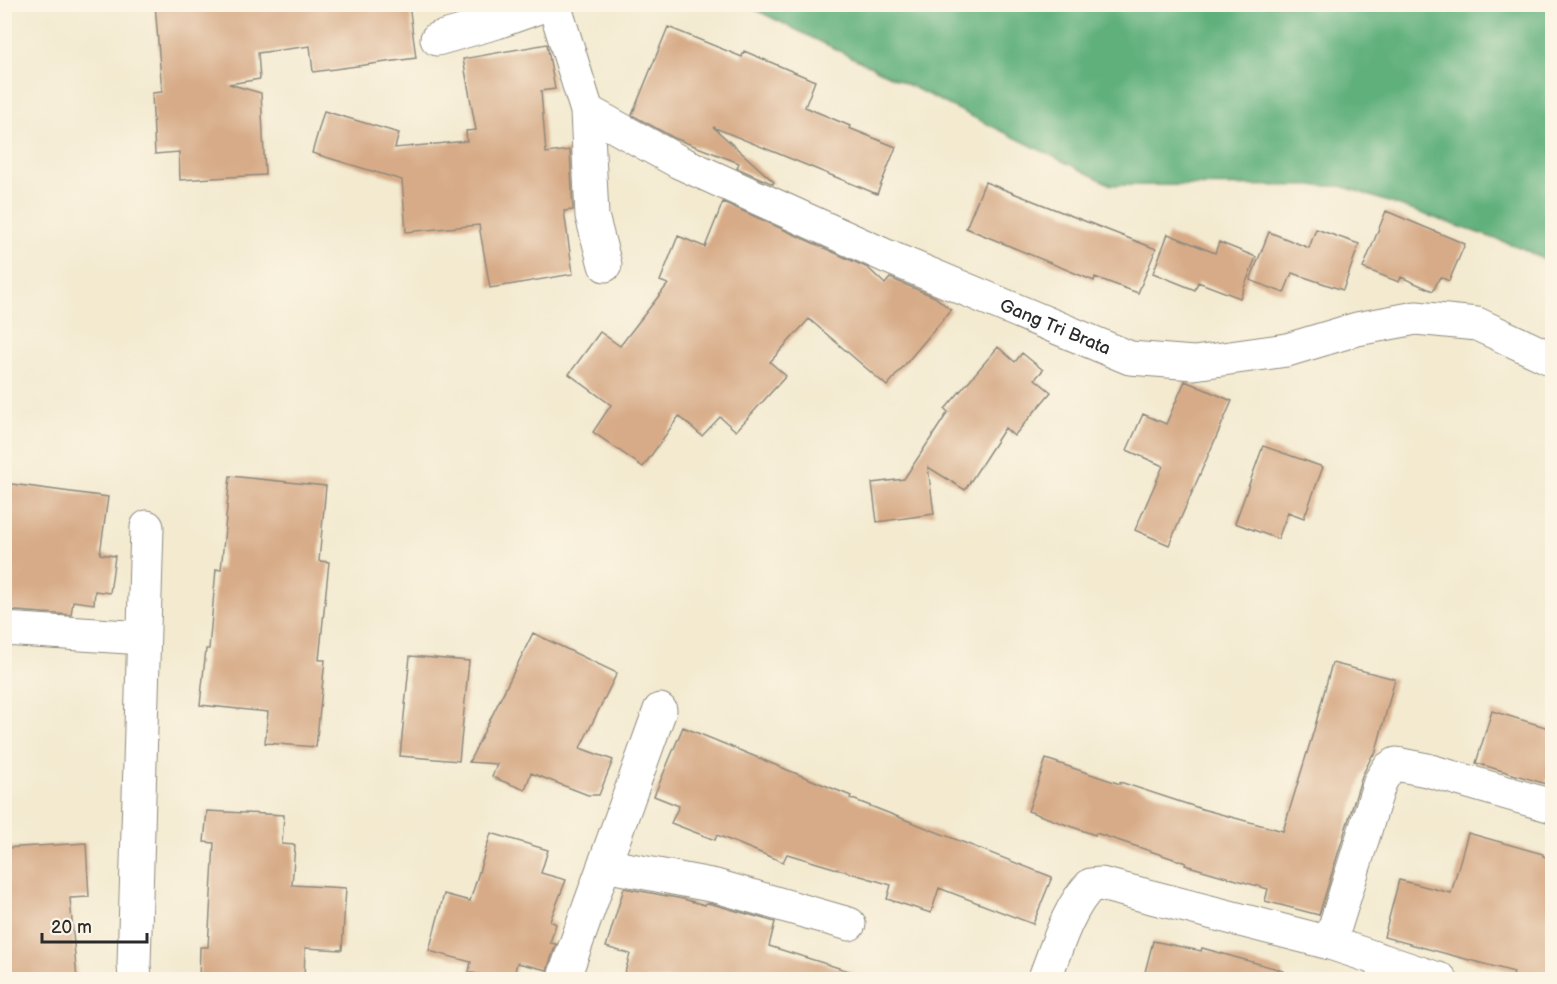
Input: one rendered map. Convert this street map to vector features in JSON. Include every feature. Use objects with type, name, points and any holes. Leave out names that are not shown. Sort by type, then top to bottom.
[{"type":"street","points":[[437,39],[497,22],[547,4]]},
{"type":"street","points":[[554,4],[587,111],[592,216],[605,265]]},
{"type":"street","name":"Gang Tri Brata","points":[[587,111],[679,162],[875,251],[1130,357],[1194,363],[1287,350],[1357,329],[1416,318],[1478,324],[1552,359]]},
{"type":"street","points":[[135,980],[147,527]]},
{"type":"street","points":[[4,629],[143,638]]},
{"type":"street","points":[[563,980],[660,710]]},
{"type":"street","points":[[1329,943],[1380,782],[1388,770],[1396,764],[1427,770],[1552,806]]},
{"type":"street","points":[[604,865],[716,886],[849,924]]},
{"type":"street","points":[[1044,980],[1083,892],[1091,885],[1101,884],[1329,943],[1439,979]]},
{"type":"green space","points":[[746,5],[1552,5],[1552,264],[1522,248],[1342,186],[1111,185]]},
{"type":"building","points":[[155,4],[409,4],[416,58],[313,72],[310,46],[258,53],[260,79],[229,84],[261,93],[265,175],[180,180],[179,152],[155,154],[152,93],[162,92]]},
{"type":"building","points":[[668,27],[742,57],[744,51],[815,81],[805,107],[896,147],[877,194],[713,127],[774,182],[773,184],[737,168],[739,163],[674,138],[632,115]]},
{"type":"building","points":[[547,44],[555,89],[541,91],[546,153],[570,150],[573,210],[564,211],[573,274],[490,288],[479,225],[406,232],[402,180],[312,153],[324,111],[399,133],[395,148],[467,141],[466,131],[476,130],[463,59]]},
{"type":"building","points":[[985,182],[1156,249],[1138,293],[1095,277],[1094,281],[966,228]]},
{"type":"building","points":[[723,202],[868,268],[885,284],[890,278],[935,297],[951,310],[887,386],[809,319],[770,362],[786,376],[736,431],[720,417],[702,436],[679,416],[643,467],[593,432],[611,405],[569,374],[600,332],[620,346],[668,284],[660,281],[678,236],[705,247]]},
{"type":"building","points":[[1386,211],[1465,244],[1449,281],[1440,277],[1433,291],[1401,277],[1399,282],[1363,268]]},
{"type":"building","points":[[1316,229],[1359,244],[1343,290],[1292,273],[1284,293],[1250,280],[1269,232],[1309,248]]},
{"type":"building","points":[[1168,234],[1215,253],[1219,242],[1256,257],[1240,298],[1198,282],[1195,290],[1153,273]]},
{"type":"building","points":[[998,347],[1015,362],[1022,353],[1043,370],[1035,379],[1051,392],[1014,436],[1005,428],[965,490],[928,467],[934,514],[877,522],[872,483],[904,479],[948,412],[945,409]]},
{"type":"building","points":[[1185,381],[1232,401],[1169,545],[1135,530],[1163,466],[1127,450],[1143,414],[1166,424]]},
{"type":"building","points":[[1263,446],[1323,467],[1304,518],[1288,512],[1278,539],[1235,523]]},
{"type":"building","points":[[230,476],[326,486],[319,561],[329,562],[319,660],[325,660],[316,747],[265,743],[268,712],[200,705],[206,649],[209,649],[216,569],[221,570]]},
{"type":"building","points":[[4,483],[108,497],[100,554],[115,556],[110,593],[95,591],[94,604],[73,601],[71,615],[4,610]]},
{"type":"building","points":[[533,633],[617,673],[580,748],[613,760],[599,795],[588,795],[531,773],[525,790],[492,777],[497,764],[469,762]]},
{"type":"building","points":[[410,656],[469,661],[459,761],[400,756]]},
{"type":"building","points":[[1332,663],[1395,679],[1375,755],[1373,754],[1362,776],[1319,915],[1265,901],[1268,889],[1185,865],[1186,863],[1096,833],[1095,835],[1028,811],[1046,759],[1202,809],[1283,831]]},
{"type":"building","points":[[1492,711],[1552,729],[1552,764],[1546,784],[1476,763]]},
{"type":"building","points":[[683,727],[851,796],[850,798],[1052,877],[1033,924],[939,888],[931,913],[887,899],[891,885],[787,854],[783,862],[717,835],[715,840],[671,823],[679,806],[654,796]]},
{"type":"building","points":[[207,811],[284,815],[282,844],[295,845],[292,885],[346,888],[342,950],[305,948],[304,980],[199,980],[200,947],[208,947],[214,843],[204,842]]},
{"type":"building","points":[[491,833],[548,850],[541,873],[566,880],[550,921],[556,924],[550,943],[556,944],[547,970],[517,963],[513,980],[501,980],[469,972],[471,962],[429,951],[444,894],[470,901]]},
{"type":"building","points":[[1468,833],[1543,854],[1552,859],[1552,980],[1512,980],[1514,972],[1384,937],[1399,880],[1451,893]]},
{"type":"building","points":[[86,843],[89,897],[70,898],[77,980],[4,980],[4,848]]},
{"type":"building","points":[[624,888],[705,905],[706,903],[712,904],[775,922],[769,946],[855,973],[854,980],[623,980],[630,954],[606,947]]},
{"type":"building","points":[[1153,941],[1201,951],[1202,948],[1274,968],[1283,971],[1282,980],[1143,980]]}]
